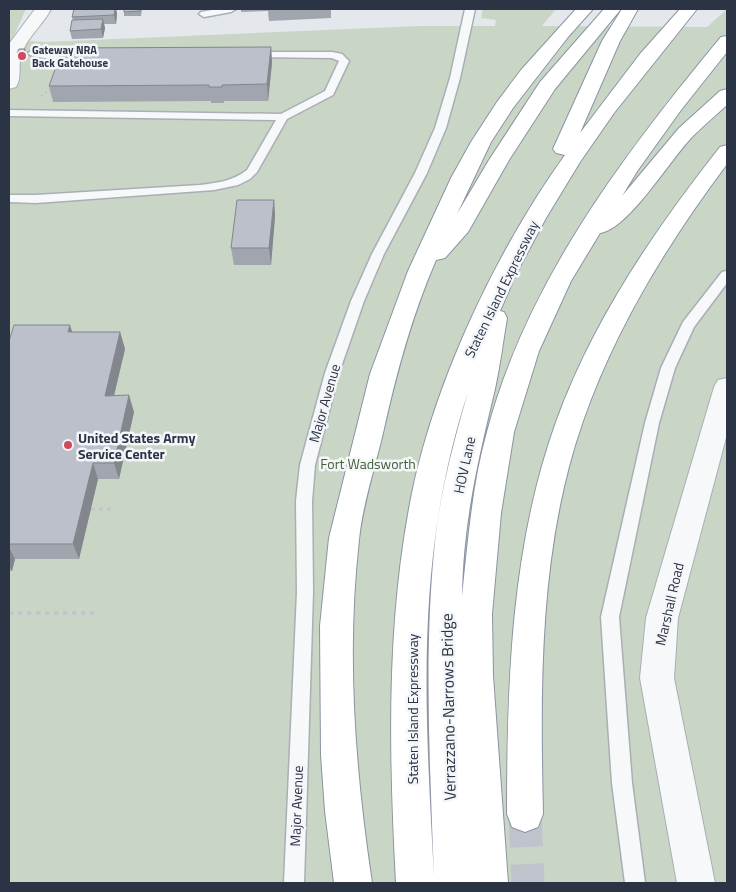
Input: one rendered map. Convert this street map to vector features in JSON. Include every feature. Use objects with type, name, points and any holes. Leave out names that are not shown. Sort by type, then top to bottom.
[{"type":"highway","points":[[353,883],[343,811],[338,755],[336,626],[344,538],[383,374],[420,271],[462,178],[481,142],[504,106],[533,68],[586,9]]},
{"type":"highway","points":[[420,271],[460,227],[499,160],[548,86],[613,9]]},
{"type":"highway","points":[[480,400],[500,293],[506,271],[587,98],[611,41],[630,9]]},
{"type":"highway","name":"Staten Island Expressway","points":[[452,531],[434,458],[455,387],[479,328],[506,271],[546,198],[584,141],[645,60],[689,9]]},
{"type":"highway","name":"Staten Island Expressway","points":[[415,883],[408,683],[412,604],[452,531],[490,487],[500,432],[526,351],[559,281],[610,195],[651,136],[727,41]]},
{"type":"highway","points":[[583,242],[635,196],[662,159],[686,132],[727,95]]},
{"type":"highway","points":[[525,814],[525,686],[529,629],[540,537],[556,465],[578,398],[616,316],[672,224],[727,151]]},
{"type":"highway","points":[[480,400],[491,380],[546,303],[559,281]]},
{"type":"highway","name":"HOV Lane","points":[[452,531],[467,444],[480,400]]},
{"type":"highway","name":"Verrazzano-Narrows Bridge","points":[[452,531],[447,581],[444,697],[453,883]]},
{"type":"highway","name":"Verrazzano-Narrows Bridge","points":[[452,531],[476,614],[476,676],[489,883]]},
{"type":"street","points":[[9,84],[24,70],[33,53],[41,14]]},
{"type":"street","points":[[9,84],[12,54],[41,14]]},
{"type":"street","name":"Marshall Road","points":[[696,883],[657,678],[658,649],[662,618],[727,387]]},
{"type":"lane","points":[[204,14],[231,9]]},
{"type":"lane","name":"Major Avenue","points":[[294,883],[294,819],[305,590],[303,496],[310,449],[342,341],[378,255],[434,146],[443,122],[456,77],[470,9]]},
{"type":"lane","points":[[33,53],[50,56],[86,56]]},
{"type":"lane","points":[[9,113],[283,117],[330,93],[344,61],[339,56],[332,55],[245,55]]},
{"type":"lane","points":[[9,199],[36,199],[200,188],[236,182],[251,172],[283,117]]},
{"type":"lane","points":[[634,883],[622,783],[610,617],[652,423],[668,368],[688,325],[727,275]]},
{"type":"path","points":[[35,100],[56,84]]},
{"type":"path","points":[[91,509],[113,509]]},
{"type":"path","points":[[9,613],[94,613]]},
{"type":"green space","name":"Fort Wadsworth","points":[[9,9],[26,9],[12,40],[45,42],[420,26],[495,26],[496,20],[481,18],[483,9],[556,9],[542,26],[707,27],[727,9],[727,883],[9,883]]},
{"type":"building","points":[[74,9],[115,9],[114,15],[72,17]]},
{"type":"building","points":[[124,9],[141,9],[140,11],[124,12]]},
{"type":"building","points":[[103,19],[101,29],[70,31],[72,20]]},
{"type":"building","points":[[271,47],[267,84],[222,85],[222,87],[209,87],[209,85],[49,86],[63,48]]},
{"type":"building","points":[[19,49],[25,49],[22,54],[17,53]]},
{"type":"building","points":[[237,200],[274,200],[269,248],[231,248]]},
{"type":"building","name":"United States Army Service Center","points":[[14,325],[70,325],[68,332],[120,332],[105,396],[129,395],[114,463],[93,463],[73,544],[9,544],[9,341]]},
{"type":"tunnel","points":[[525,814],[528,883]]},
{"type":"place","name":"Gateway NRA Back Gatehouse","points":[[22,56]]},
{"type":"place","name":"United States Army Service Center","points":[[68,445]]}]
